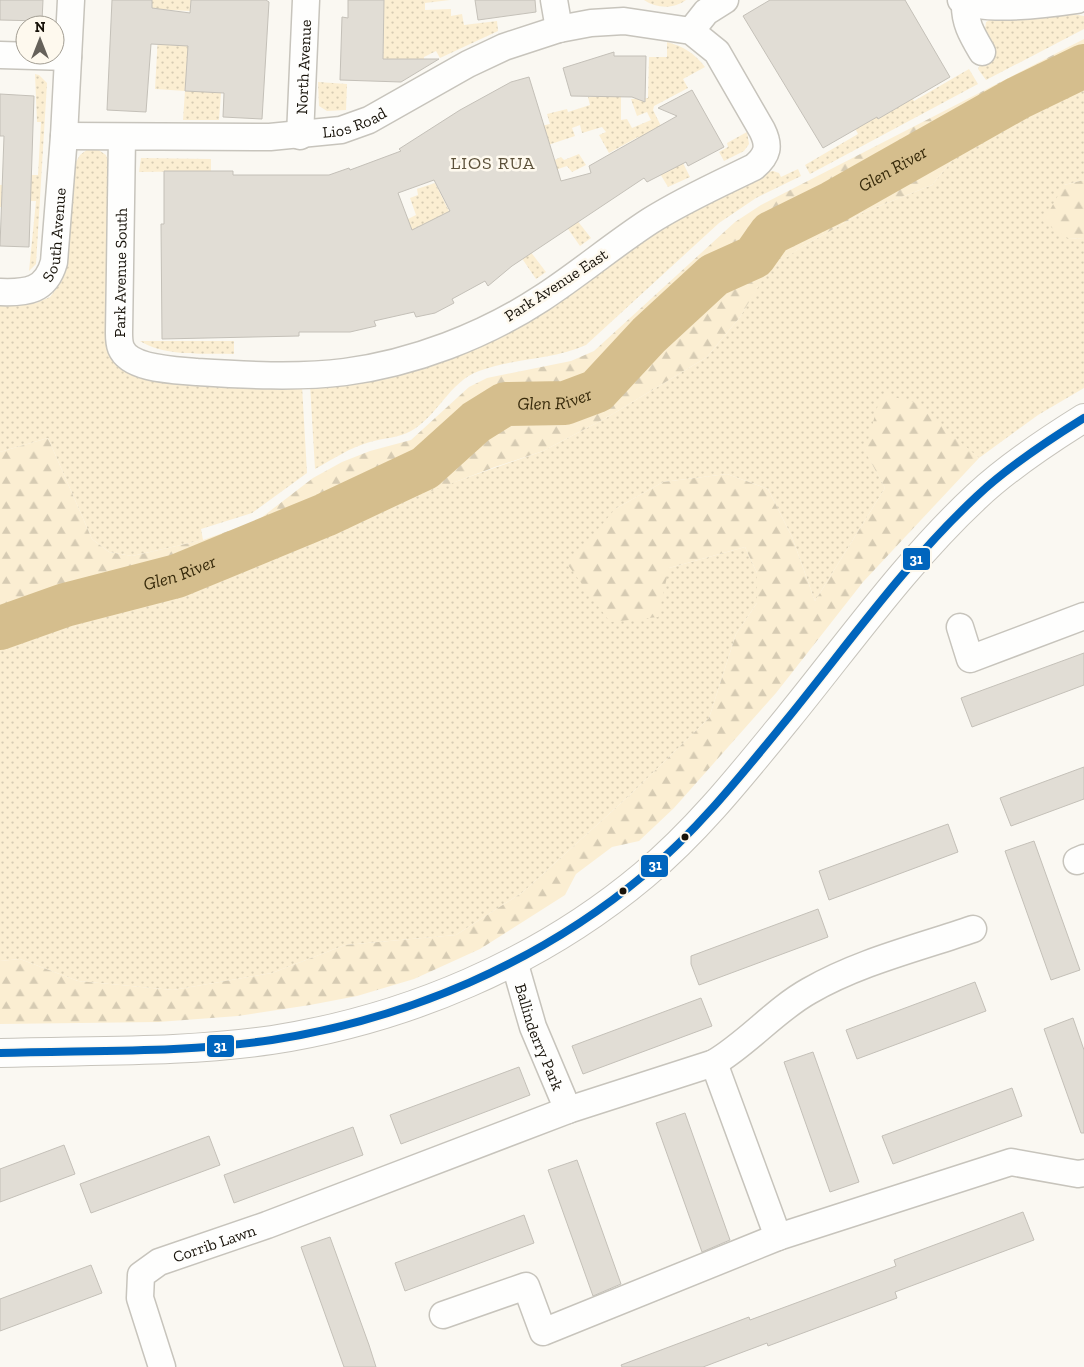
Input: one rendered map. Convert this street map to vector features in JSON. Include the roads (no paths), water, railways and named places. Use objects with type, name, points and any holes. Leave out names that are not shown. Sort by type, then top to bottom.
[{"type":"main road","points":[[0,1053],[188,1047],[271,1040],[379,1016],[421,1002],[514,962],[572,927],[613,898],[645,874],[689,833],[770,739],[947,526],[978,495],[1011,467],[1084,418]]},
{"type":"street","name":"South Avenue","points":[[0,292],[17,292],[35,288],[44,283],[51,275],[54,262],[64,136],[71,0]]},
{"type":"street","name":"North Avenue","points":[[300,136],[306,0]]},
{"type":"street","points":[[554,0],[559,29]]},
{"type":"street","points":[[691,31],[706,12],[725,0]]},
{"type":"street","points":[[982,52],[968,27],[963,1],[992,6],[1038,5],[1076,0]]},
{"type":"street","name":"Lios Road","points":[[64,136],[300,136],[341,130],[369,120],[468,64],[504,48],[622,10],[691,31]]},
{"type":"street","name":"Park Avenue East","points":[[233,374],[344,372],[389,364],[446,346],[493,326],[541,299],[650,221],[686,200],[754,167],[768,150],[767,140],[717,52],[691,31]]},
{"type":"street","points":[[0,55],[68,57]]},
{"type":"street","name":"Park Avenue South","points":[[122,137],[119,333],[121,348],[130,358],[141,365],[183,371],[233,374]]},
{"type":"street","points":[[960,627],[970,659],[1084,616]]},
{"type":"street","points":[[568,1110],[714,1062],[730,1053],[807,992],[848,972],[973,929]]},
{"type":"street","name":"Ballinderry Park","points":[[514,962],[533,1027],[568,1110]]},
{"type":"street","points":[[714,1062],[778,1237]]},
{"type":"street","name":"Corrib Lawn","points":[[162,1367],[140,1298],[141,1275],[159,1262],[379,1182],[568,1110]]},
{"type":"street","points":[[443,1315],[526,1286],[542,1332],[778,1237],[1010,1162],[1078,1174],[1084,1173]]},
{"type":"waterway","name":"Glen River","points":[[0,628],[65,605],[177,576],[325,515],[425,468],[476,422],[505,404],[565,403],[597,391],[649,335],[714,275],[754,257],[771,233],[832,203],[1018,98],[1084,66]]},
{"type":"district","name":"LIOS RUA","points":[[493,163]]}]
